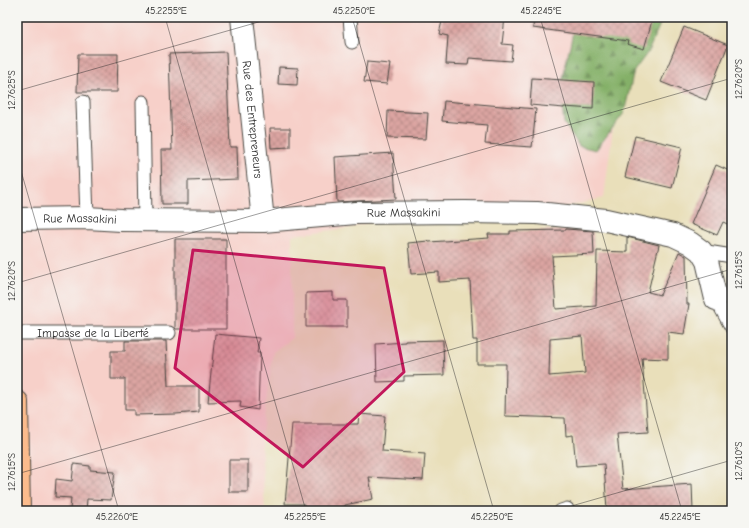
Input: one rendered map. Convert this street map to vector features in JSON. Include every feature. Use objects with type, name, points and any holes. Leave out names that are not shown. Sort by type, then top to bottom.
[{"type":"main road","points":[[17,402],[19,511]]},
{"type":"street","name":"Rue des Entrepreneurs","points":[[242,17],[263,222]]},
{"type":"street","name":"Rue Massakini","points":[[17,219],[87,218],[263,222],[356,213],[537,213],[606,220],[673,235],[690,242],[701,251]]},
{"type":"street","points":[[701,251],[707,261],[716,299]]},
{"type":"lane","points":[[350,17],[352,42]]},
{"type":"lane","points":[[83,102],[87,218]]},
{"type":"lane","points":[[143,102],[145,220]]},
{"type":"lane","points":[[701,251],[732,256]]},
{"type":"lane","points":[[716,299],[732,328]]},
{"type":"lane","name":"Impasse de la Liberté","points":[[17,333],[169,333]]},
{"type":"highlighted area","points":[[193,250],[384,268],[404,372],[303,467],[175,368]]},
{"type":"shaded area","points":[[17,17],[627,17],[604,198],[561,208],[425,205],[349,228],[292,235],[292,338],[273,352],[261,441],[265,511],[17,511]]},
{"type":"green space","points":[[579,17],[663,17],[648,52],[634,71],[624,113],[596,150],[579,146],[564,123],[560,92],[574,28]]},
{"type":"building","points":[[443,17],[470,20],[470,17],[505,17],[502,44],[513,45],[511,61],[469,58],[468,65],[446,64],[448,36],[439,34]]},
{"type":"building","points":[[534,17],[653,17],[644,49],[627,44],[628,41],[533,28]]},
{"type":"building","points":[[684,27],[728,45],[706,100],[661,82]]},
{"type":"building","points":[[226,52],[230,147],[237,147],[238,179],[188,181],[188,204],[162,204],[161,150],[172,150],[169,54]]},
{"type":"building","points":[[78,54],[118,54],[117,92],[77,92]]},
{"type":"building","points":[[367,62],[390,64],[387,84],[364,82]]},
{"type":"building","points":[[279,67],[298,68],[297,85],[278,84]]},
{"type":"building","points":[[532,78],[594,82],[593,109],[530,105]]},
{"type":"building","points":[[444,101],[536,109],[532,147],[485,144],[487,125],[442,121]]},
{"type":"building","points":[[388,111],[428,113],[426,139],[387,138]]},
{"type":"building","points":[[270,128],[290,128],[290,147],[271,148]]},
{"type":"building","points":[[635,136],[682,147],[672,188],[625,177]]},
{"type":"building","points":[[393,153],[396,199],[337,202],[335,157]]},
{"type":"building","points":[[716,165],[732,172],[732,226],[723,222],[717,235],[691,224]]},
{"type":"building","points":[[510,231],[593,231],[594,254],[552,256],[556,309],[596,306],[597,251],[627,252],[627,237],[659,245],[648,292],[660,295],[679,252],[686,256],[687,304],[689,304],[684,334],[668,332],[668,359],[642,358],[648,432],[617,434],[623,489],[692,484],[693,511],[607,511],[604,464],[576,466],[573,435],[566,436],[565,418],[505,416],[506,364],[477,364],[477,340],[473,340],[470,280],[439,282],[439,272],[411,274],[408,243],[489,238],[488,234],[510,234]],"holes":[[[582,336],[585,373],[549,376],[550,339]]]},
{"type":"building","points":[[175,239],[226,239],[226,329],[175,328]]},
{"type":"building","points":[[333,292],[333,300],[347,300],[347,327],[306,327],[306,293]]},
{"type":"building","points":[[215,334],[259,338],[257,353],[260,353],[258,410],[240,407],[241,401],[208,402]]},
{"type":"building","points":[[443,340],[444,375],[404,376],[404,381],[377,382],[376,344],[405,341]]},
{"type":"building","points":[[125,341],[166,341],[168,386],[199,386],[199,412],[134,415],[134,410],[125,410],[125,379],[111,379],[111,351],[125,351]]},
{"type":"building","points":[[359,414],[385,416],[382,451],[425,454],[423,480],[369,477],[373,499],[345,505],[345,509],[304,511],[304,504],[285,504],[292,424],[358,424]]},
{"type":"building","points":[[229,460],[248,460],[248,492],[229,492]]},
{"type":"building","points":[[74,464],[90,466],[90,470],[115,472],[111,500],[87,499],[86,511],[70,511],[71,498],[55,497],[56,479],[72,481]]}]
